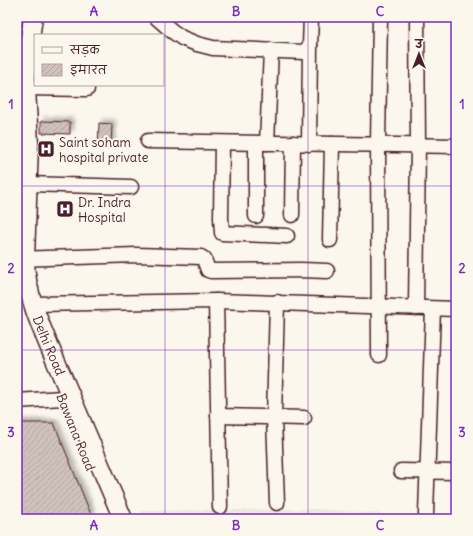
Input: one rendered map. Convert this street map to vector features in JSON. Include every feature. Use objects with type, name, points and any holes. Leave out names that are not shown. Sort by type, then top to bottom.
[{"type":"main road","name":"Bawana Road","points":[[25,17],[17,88],[21,144],[21,269],[40,345],[66,396],[112,519]]},
{"type":"main road","points":[[21,269],[28,184],[29,144],[26,88],[20,66],[33,17]]},
{"type":"main road","points":[[66,396],[123,519]]},
{"type":"street","points":[[156,17],[182,38],[213,48],[304,52],[310,46]]},
{"type":"street","points":[[310,144],[311,17]]},
{"type":"street","points":[[379,354],[378,144],[380,17]]},
{"type":"street","points":[[416,308],[418,145],[417,17]]},
{"type":"street","points":[[256,216],[271,50]]},
{"type":"street","points":[[26,88],[87,89]]},
{"type":"street","points":[[148,141],[456,146]]},
{"type":"street","points":[[222,143],[222,233],[287,236]]},
{"type":"street","points":[[292,215],[293,143]]},
{"type":"street","points":[[330,240],[332,144]]},
{"type":"street","points":[[28,184],[131,187]]},
{"type":"street","points":[[21,269],[136,255],[201,257],[211,270],[327,271]]},
{"type":"street","points":[[21,269],[216,301],[277,302],[456,310]]},
{"type":"street","points":[[216,301],[220,507]]},
{"type":"street","points":[[277,302],[274,418],[277,503]]},
{"type":"street","points":[[426,514],[433,309]]},
{"type":"street","points":[[17,401],[66,396]]},
{"type":"street","points":[[218,416],[304,418]]},
{"type":"street","points":[[401,471],[456,472]]},
{"type":"shaded area","points":[[315,509],[453,519],[144,519],[140,511]]},
{"type":"building","points":[[41,121],[70,122],[70,134],[41,133]]},
{"type":"building","points":[[99,123],[112,124],[111,148],[98,147]]},
{"type":"building","points":[[17,423],[54,423],[92,517],[78,519],[17,519]]},
{"type":"place","name":"Saint soham hospital private","points":[[46,149]]},
{"type":"place","name":"Dr. Indra Hospital","points":[[65,209]]}]
